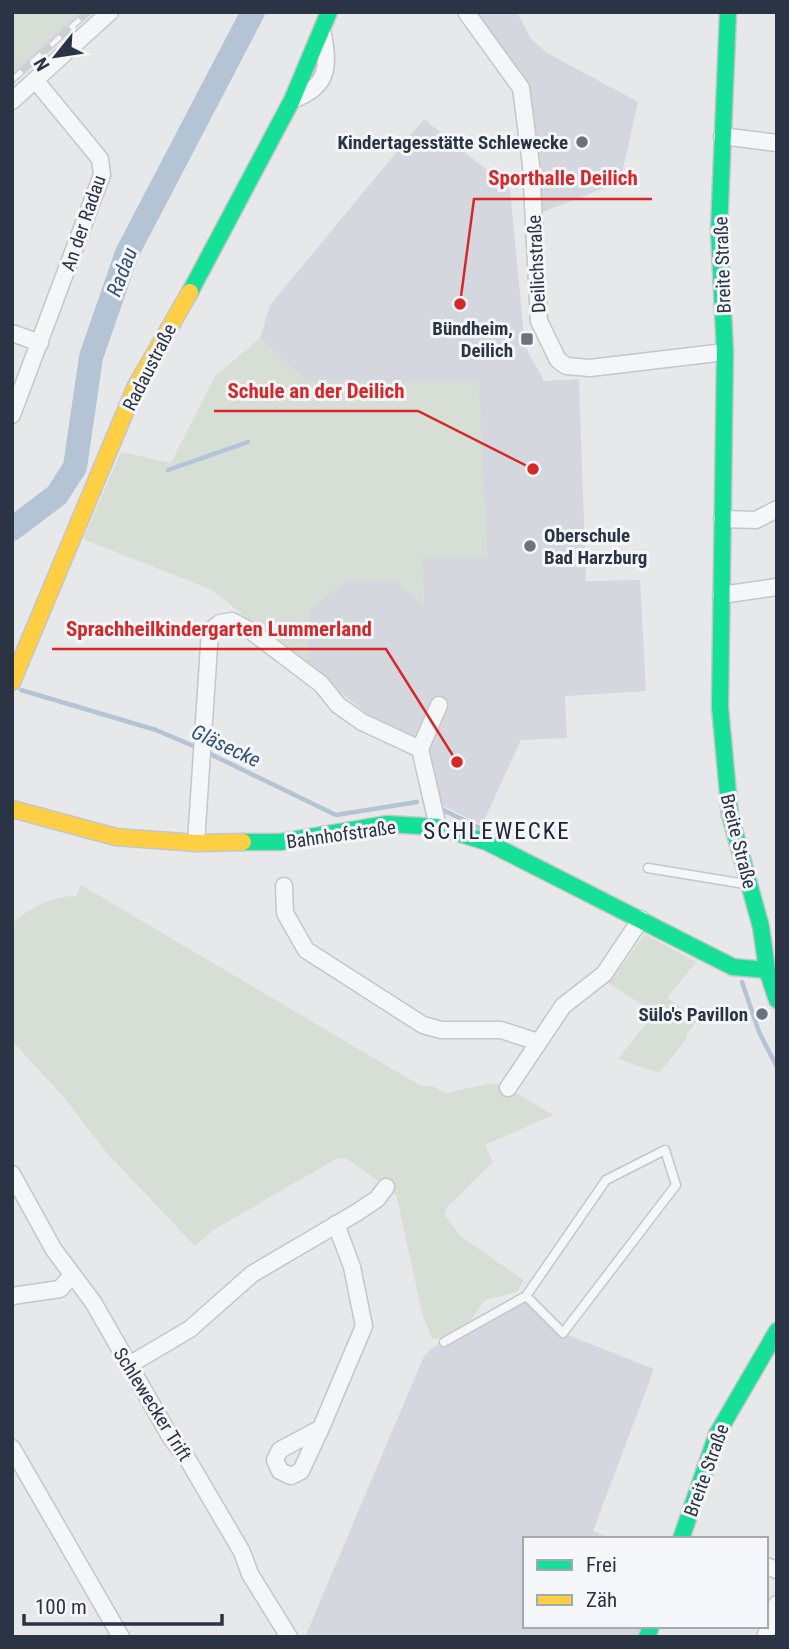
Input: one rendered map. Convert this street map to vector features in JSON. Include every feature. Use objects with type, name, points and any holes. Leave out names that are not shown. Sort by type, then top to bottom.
[{"type":"street","points":[[12,100],[110,12]]},
{"type":"street","name":"Radaustraße","points":[[12,682],[136,386],[210,257],[292,100],[329,12]]},
{"type":"street","name":"Deilichstraße","points":[[467,12],[521,88],[531,165],[539,321],[558,360],[566,366],[590,368],[725,352]]},
{"type":"street","name":"Breite Straße","points":[[728,12],[719,230],[725,352],[720,707],[725,790],[777,1000]]},
{"type":"street","name":"An der Radau","points":[[12,415],[102,175],[100,159],[36,81]]},
{"type":"street","points":[[722,136],[777,143]]},
{"type":"street","points":[[12,333],[40,343]]},
{"type":"street","points":[[722,519],[756,520],[777,509]]},
{"type":"street","points":[[721,595],[777,587]]},
{"type":"street","points":[[196,843],[209,631],[220,623],[232,621],[251,631],[321,684],[338,705],[362,722],[421,749]]},
{"type":"street","points":[[438,827],[421,749],[439,705]]},
{"type":"street","name":"Bahnhofstraße","points":[[12,809],[116,837],[196,843],[279,842],[387,824],[438,827],[487,842],[733,967],[768,970]]},
{"type":"street","points":[[284,886],[285,913],[306,950],[422,1025],[441,1030],[501,1030],[538,1042]]},
{"type":"street","points":[[508,1088],[563,1006],[604,974],[641,919]]},
{"type":"street","name":"Schlewecker Trift","points":[[12,1174],[54,1250],[93,1302],[171,1438],[188,1460],[242,1552],[250,1574],[289,1637]]},
{"type":"street","points":[[129,1365],[199,1323],[252,1274],[377,1199],[386,1187]]},
{"type":"street","points":[[321,1429],[364,1326],[352,1267],[336,1224]]},
{"type":"street","points":[[12,1296],[60,1289],[72,1275]]},
{"type":"street","name":"Breite Straße","points":[[686,1537],[717,1434],[777,1331]]},
{"type":"street","points":[[12,1448],[121,1637]]},
{"type":"street","points":[[12,1483],[27,1475]]},
{"type":"street","points":[[765,1637],[777,1604]]},
{"type":"lane","points":[[648,868],[749,886]]},
{"type":"lane","points":[[443,1342],[526,1296],[606,1180],[664,1150],[676,1185],[563,1333],[526,1296]]},
{"type":"shaded area","points":[[12,12],[79,12],[12,72]]},
{"type":"shaded area","points":[[79,12],[94,12],[12,85],[12,72]]},
{"type":"shaded area","name":"Kindertagesstätte Schlewecke","points":[[474,12],[517,12],[531,39],[547,53],[638,102],[620,182],[543,212],[531,98],[525,81]]},
{"type":"shaded area","points":[[424,119],[510,189],[525,346],[544,381],[579,379],[586,581],[640,580],[646,691],[565,696],[567,738],[521,740],[482,825],[437,803],[424,749],[367,719],[364,711],[307,667],[309,610],[348,579],[394,580],[424,605],[422,559],[479,382],[307,382],[260,338],[270,305]]},
{"type":"shaded area","points":[[260,338],[307,382],[479,382],[487,557],[422,559],[424,607],[394,580],[348,579],[309,610],[307,667],[212,590],[83,539],[121,452],[171,463],[215,376]]},
{"type":"shaded area","points":[[81,885],[421,1086],[435,1087],[445,1093],[493,1083],[504,1086],[553,1115],[485,1145],[493,1162],[447,1207],[445,1215],[460,1236],[524,1280],[517,1292],[485,1300],[471,1320],[444,1337],[432,1339],[422,1313],[396,1194],[346,1158],[336,1159],[213,1230],[195,1246],[106,1152],[63,1096],[12,1041],[12,924],[42,904],[76,896]]},
{"type":"shaded area","points":[[645,934],[696,962],[667,998],[698,1019],[686,1035],[687,1038],[659,1073],[618,1059],[655,1013],[607,982],[613,978]]},
{"type":"shaded area","points":[[526,1296],[563,1333],[654,1369],[593,1531],[608,1537],[523,1537],[523,1628],[643,1628],[640,1637],[305,1637],[424,1356],[431,1349]]},
{"type":"waterway","name":"Radau","points":[[12,529],[57,495],[75,467],[91,357],[127,253],[253,12]]},
{"type":"waterway","points":[[168,470],[248,442]]},
{"type":"waterway","name":"Gläsecke","points":[[21,690],[156,730],[198,748]]},
{"type":"waterway","name":"Gläsecke","points":[[206,752],[336,815],[417,802]]},
{"type":"waterway","name":"Gläsecke","points":[[443,810],[480,828]]},
{"type":"waterway","name":"Gläsecke","points":[[742,982],[759,1032],[777,1067]]},
{"type":"railway","points":[[12,80],[88,12]]},
{"type":"traffic: fast","points":[[190,292],[292,100],[329,12]]},
{"type":"traffic: fast","points":[[728,12],[719,230],[725,352],[720,707],[730,815],[761,927],[767,970],[777,1000]]},
{"type":"traffic: fast","points":[[243,842],[280,842],[387,824],[438,827],[487,842],[733,967],[767,970]]},
{"type":"traffic: fast","points":[[682,1537],[717,1434],[777,1331]]},
{"type":"traffic: fast","points":[[647,1637],[650,1628]]},
{"type":"traffic: slow","points":[[12,682],[136,386],[190,292]]},
{"type":"traffic: slow","points":[[12,809],[116,837],[196,843],[243,842]]},
{"type":"place","name":"Kindertagesstätte Schlewecke","points":[[582,142]]},
{"type":"place","name":"Sporthalle Deilich","points":[[460,304]]},
{"type":"place","name":"Bündheim, Deilich","points":[[527,339]]},
{"type":"place","name":"Schule an der Deilich","points":[[533,469]]},
{"type":"place","name":"Oberschule Bad Harzburg","points":[[530,546]]},
{"type":"place","name":"Sprachheilkindergarten Lummerland","points":[[457,762]]},
{"type":"place","name":"Sülo's Pavillon","points":[[762,1014]]},
{"type":"district","name":"SCHLEWECKE","points":[[497,831]]}]
